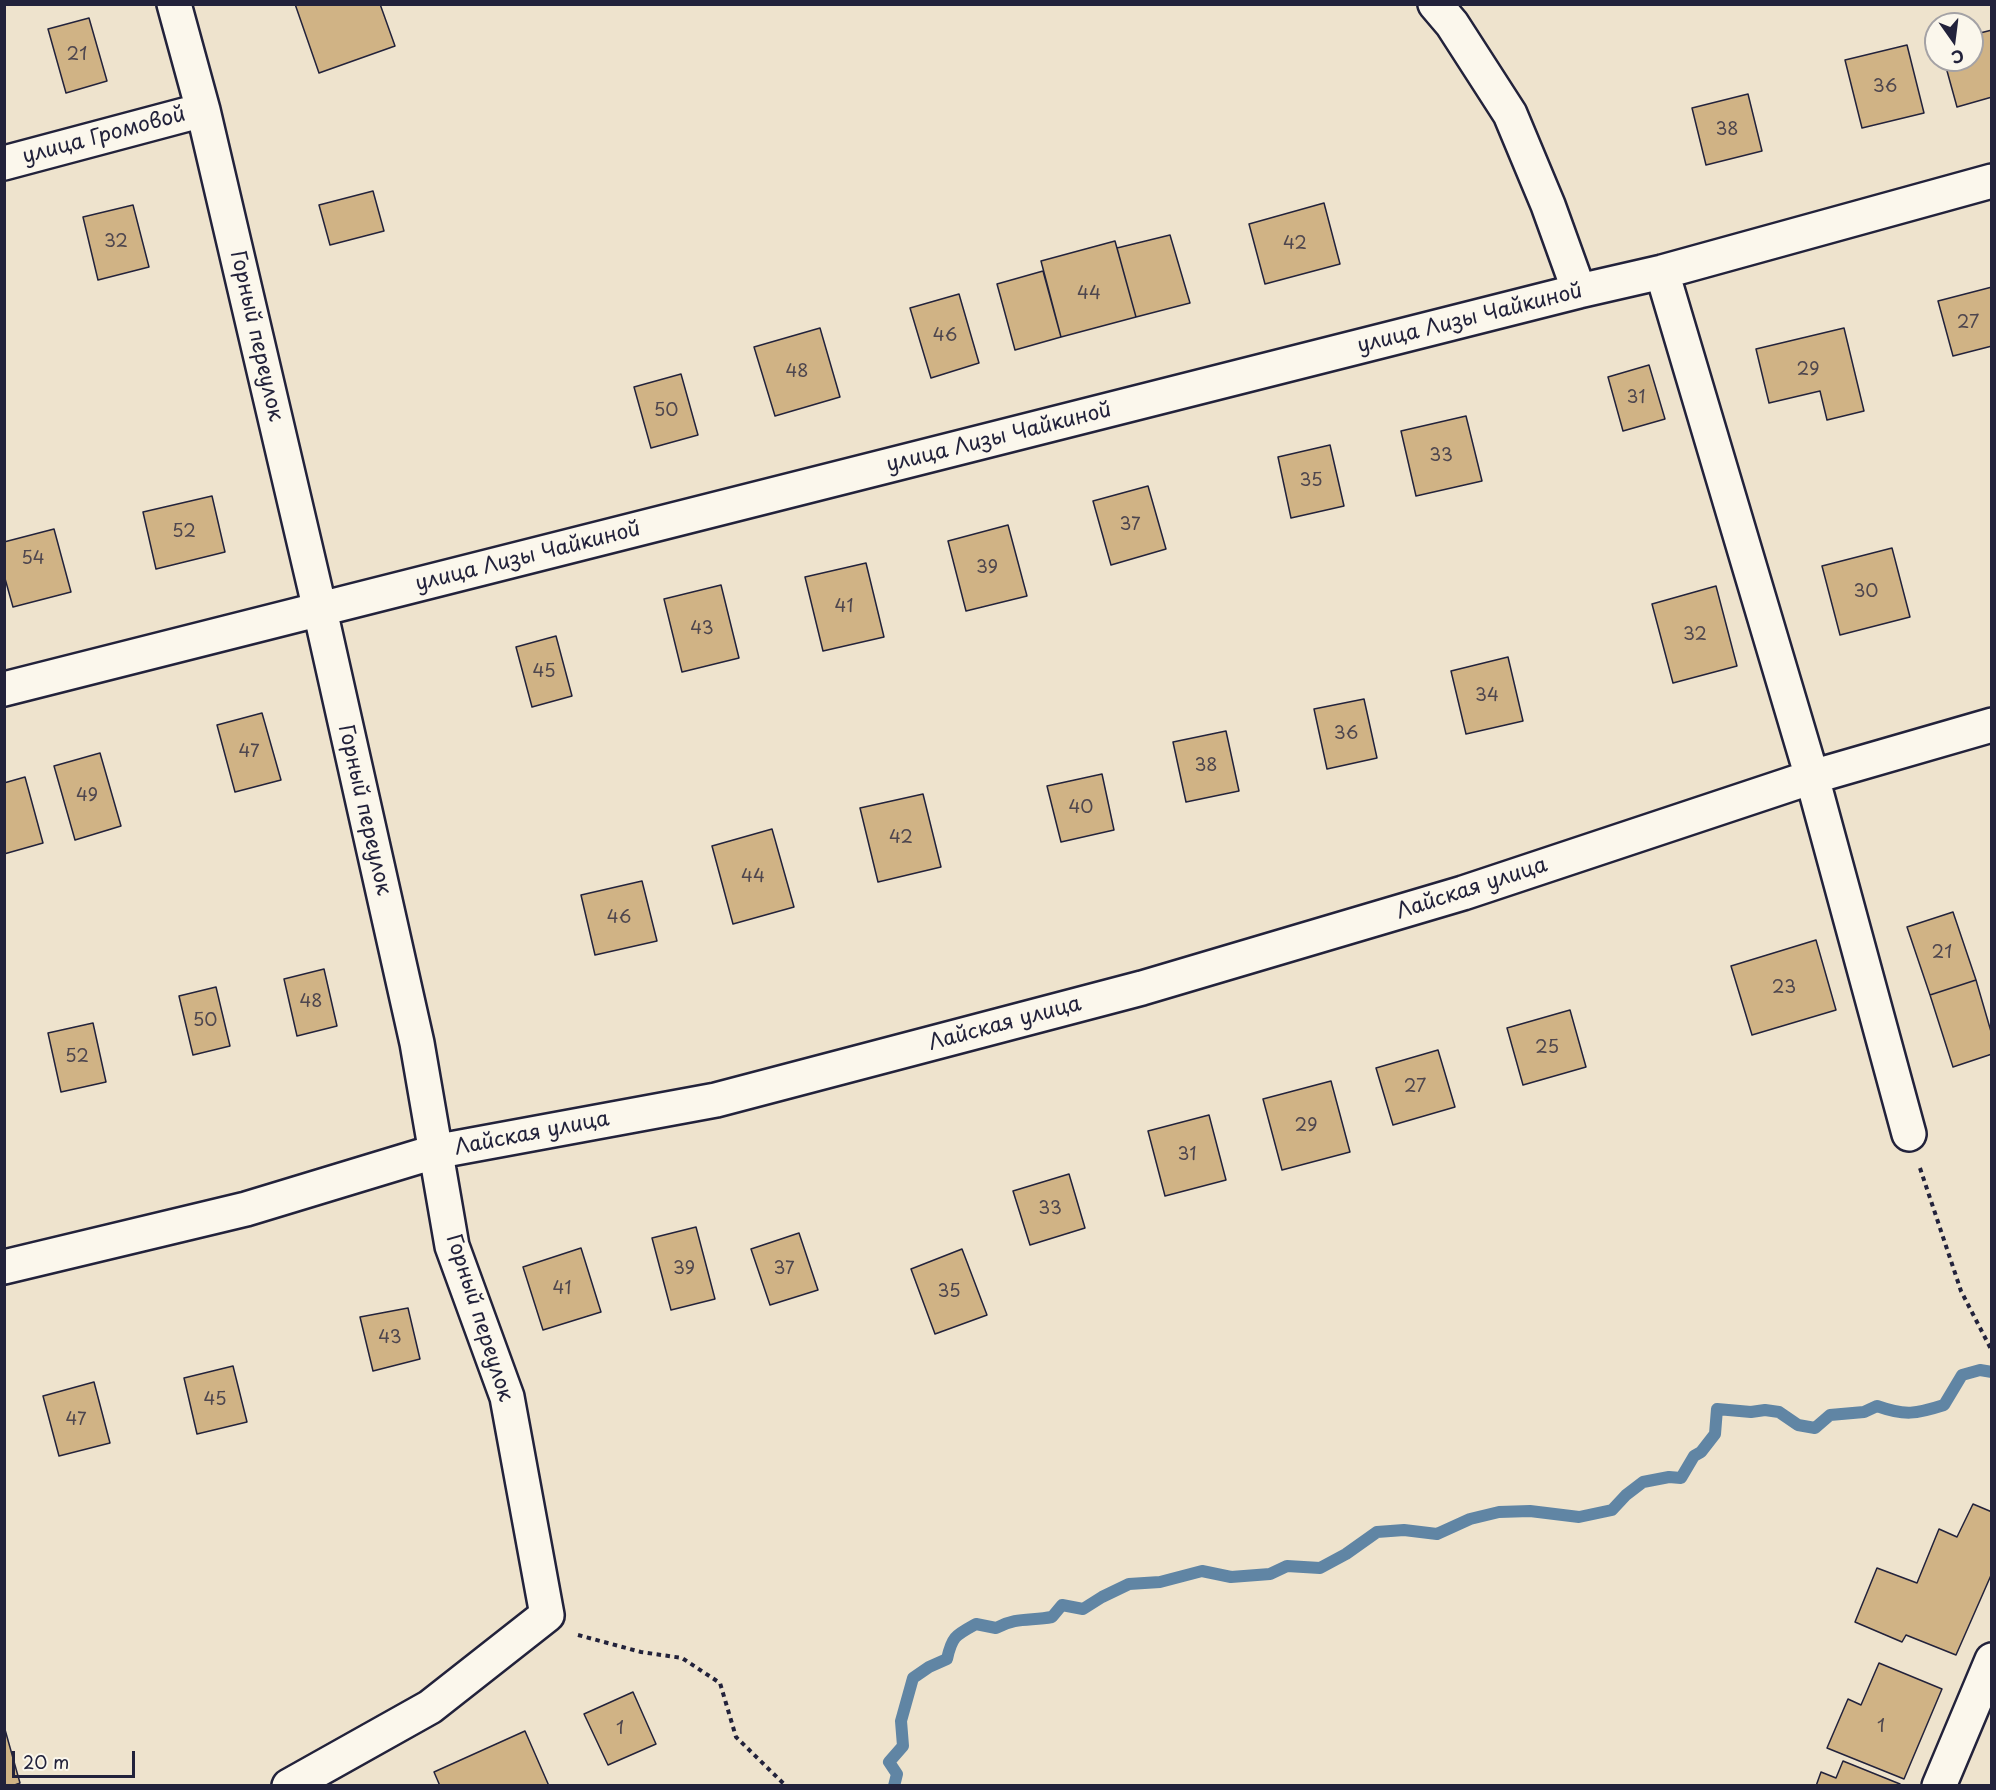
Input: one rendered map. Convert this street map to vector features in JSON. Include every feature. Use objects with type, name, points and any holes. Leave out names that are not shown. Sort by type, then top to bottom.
[{"type":"street","name":"Горный переулок","points":[[174,4],[203,110],[320,610],[417,1043],[452,1246],[507,1397],[547,1615]]},
{"type":"street","points":[[1435,4],[1452,24],[1510,114],[1548,205],[1579,291]]},
{"type":"street","name":"улица Громовой","points":[[4,163],[203,110]]},
{"type":"street","name":"улица Лизы Чайкиной","points":[[4,688],[1662,272],[1992,180]]},
{"type":"street","points":[[1662,272],[1812,777],[1909,1134]]},
{"type":"street","name":"Лайская улица","points":[[4,1266],[246,1209],[435,1152],[716,1100],[1142,988],[1463,893],[1812,777],[1992,725]]},
{"type":"street","points":[[289,1785],[430,1707],[547,1615]]},
{"type":"street","points":[[1939,1785],[1992,1660]]},
{"type":"path","points":[[1909,1134],[1961,1291],[1992,1351]]},
{"type":"path","points":[[547,1615],[576,1635],[641,1652],[682,1658],[720,1683],[736,1737],[786,1785]]},
{"type":"building","points":[[295,4],[380,4],[395,46],[319,73]]},
{"type":"building","points":[[89,18],[107,81],[66,93],[48,29]]},
{"type":"building","points":[[1992,30],[1992,97],[1957,107],[1947,72],[1984,72],[1984,32]]},
{"type":"building","points":[[1907,45],[1924,113],[1862,128],[1845,60]]},
{"type":"building","points":[[1748,94],[1762,151],[1706,165],[1692,108]]},
{"type":"building","points":[[373,191],[384,231],[330,245],[319,205]]},
{"type":"building","points":[[1324,203],[1340,264],[1265,284],[1249,224]]},
{"type":"building","points":[[133,205],[149,267],[98,280],[83,217]]},
{"type":"building","points":[[1170,235],[1190,303],[1136,317],[1117,248]]},
{"type":"building","points":[[1115,241],[1136,317],[1061,337],[1041,261]]},
{"type":"building","points":[[1043,271],[1061,337],[1015,350],[997,284]]},
{"type":"building","points":[[1992,287],[1992,346],[1953,356],[1938,301]]},
{"type":"building","points":[[959,294],[979,363],[931,378],[910,308]]},
{"type":"building","points":[[820,328],[840,397],[775,416],[754,347]]},
{"type":"building","points":[[1844,328],[1864,411],[1827,420],[1820,391],[1769,403],[1756,349]]},
{"type":"building","points":[[1649,365],[1665,419],[1623,431],[1608,377]]},
{"type":"building","points":[[681,374],[698,435],[651,448],[634,387]]},
{"type":"building","points":[[1466,416],[1482,481],[1416,496],[1401,431]]},
{"type":"building","points":[[1330,445],[1344,506],[1291,518],[1278,457]]},
{"type":"building","points":[[1148,486],[1166,549],[1111,565],[1093,501]]},
{"type":"building","points":[[212,496],[225,552],[156,569],[143,512]]},
{"type":"building","points":[[1008,525],[1027,596],[966,611],[948,541]]},
{"type":"building","points":[[54,529],[71,592],[13,607],[4,575],[4,542]]},
{"type":"building","points":[[1892,548],[1910,617],[1840,635],[1822,566]]},
{"type":"building","points":[[866,563],[884,637],[823,651],[805,577]]},
{"type":"building","points":[[721,585],[739,658],[682,672],[664,599]]},
{"type":"building","points":[[1716,586],[1737,666],[1673,683],[1652,604]]},
{"type":"building","points":[[556,636],[572,696],[532,707],[516,647]]},
{"type":"building","points":[[1508,657],[1523,721],[1466,734],[1451,671]]},
{"type":"building","points":[[1364,699],[1377,758],[1327,769],[1314,709]]},
{"type":"building","points":[[262,713],[281,780],[235,792],[217,725]]},
{"type":"building","points":[[1226,731],[1239,791],[1186,802],[1173,742]]},
{"type":"building","points":[[100,753],[121,826],[75,840],[54,766]]},
{"type":"building","points":[[1102,774],[1114,830],[1061,842],[1047,786]]},
{"type":"building","points":[[25,777],[43,843],[4,854],[4,783]]},
{"type":"building","points":[[923,794],[941,867],[878,882],[860,808]]},
{"type":"building","points":[[772,829],[794,907],[733,924],[712,846]]},
{"type":"building","points":[[642,881],[657,941],[595,955],[581,895]]},
{"type":"building","points":[[1953,912],[1976,980],[1930,995],[1907,927]]},
{"type":"building","points":[[1816,940],[1836,1010],[1752,1035],[1731,966]]},
{"type":"building","points":[[324,969],[337,1026],[297,1036],[284,979]]},
{"type":"building","points":[[1976,980],[1992,1035],[1992,1054],[1953,1067],[1930,995]]},
{"type":"building","points":[[216,987],[230,1046],[193,1055],[179,996]]},
{"type":"building","points":[[1570,1010],[1586,1067],[1523,1085],[1507,1028]]},
{"type":"building","points":[[93,1023],[106,1082],[61,1092],[48,1033]]},
{"type":"building","points":[[1438,1050],[1455,1107],[1393,1125],[1376,1068]]},
{"type":"building","points":[[1331,1081],[1350,1152],[1282,1170],[1263,1099]]},
{"type":"building","points":[[1209,1115],[1226,1180],[1165,1196],[1148,1131]]},
{"type":"building","points":[[1069,1174],[1085,1228],[1030,1245],[1013,1191]]},
{"type":"building","points":[[696,1227],[715,1299],[671,1310],[652,1238]]},
{"type":"building","points":[[799,1233],[818,1290],[770,1305],[751,1249]]},
{"type":"building","points":[[581,1248],[601,1312],[543,1330],[523,1267]]},
{"type":"building","points":[[962,1249],[987,1315],[935,1334],[911,1269]]},
{"type":"building","points":[[408,1308],[420,1359],[373,1371],[360,1317]]},
{"type":"building","points":[[233,1366],[247,1422],[197,1434],[184,1378]]},
{"type":"building","points":[[94,1382],[110,1443],[59,1456],[43,1396]]},
{"type":"building","points":[[1973,1504],[1992,1512],[1992,1573],[1956,1655],[1906,1635],[1902,1642],[1855,1622],[1877,1568],[1917,1583],[1939,1529],[1957,1537]]},
{"type":"building","points":[[1879,1663],[1942,1689],[1904,1779],[1827,1748],[1848,1699],[1861,1705]]},
{"type":"building","points":[[633,1692],[656,1744],[608,1765],[584,1714]]},
{"type":"building","points":[[4,1726],[20,1783],[12,1786],[4,1786]]},
{"type":"building","points":[[525,1731],[549,1786],[440,1786],[434,1772]]},
{"type":"building","points":[[1843,1761],[1900,1784],[1900,1786],[1816,1786],[1821,1772],[1836,1778]]},
{"type":"waterway","points":[[894,1786],[897,1774],[889,1762],[903,1746],[901,1721],[913,1678],[947,1659],[956,1637],[976,1624],[996,1628],[1017,1621],[1052,1617],[1062,1605],[1083,1609],[1129,1584],[1160,1582],[1202,1571],[1231,1577],[1270,1574],[1287,1566],[1320,1568],[1346,1554],[1377,1532],[1404,1530],[1437,1534],[1470,1519],[1499,1512],[1530,1511],[1579,1517],[1612,1510],[1643,1482],[1669,1477],[1681,1478],[1694,1456],[1701,1452],[1715,1434],[1717,1409],[1779,1412],[1798,1425],[1815,1428],[1830,1415],[1864,1412],[1877,1406],[1910,1413],[1944,1405],[1962,1375],[1980,1370],[1992,1372]]}]
